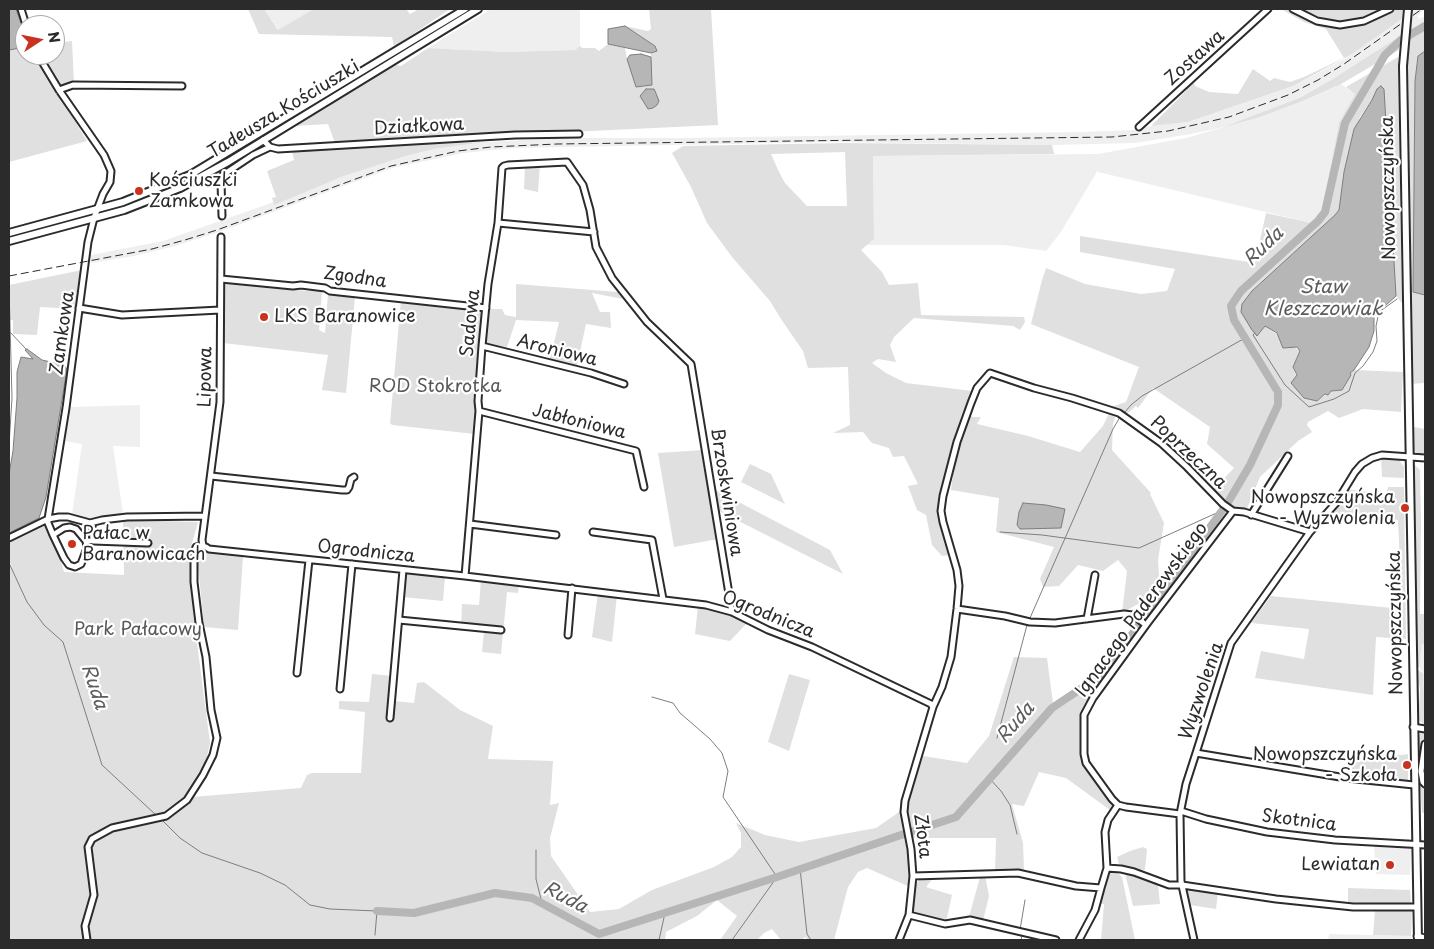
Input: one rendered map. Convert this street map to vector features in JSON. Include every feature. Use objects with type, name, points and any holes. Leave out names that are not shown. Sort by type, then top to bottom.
[{"type":"main road","name":"Tadeusza Kościuszki","points":[[9,233],[143,195],[197,172],[465,9]]},
{"type":"main road","name":"Tadeusza Kościuszki","points":[[9,241],[146,202],[180,188],[207,174],[478,9]]},
{"type":"main road","name":"Nowopszczyńska","points":[[1408,9],[1403,66],[1418,938]]},
{"type":"street","name":"Zostawa","points":[[1140,127],[1268,9]]},
{"type":"street","points":[[1293,9],[1317,21],[1345,25],[1369,20],[1390,9]]},
{"type":"street","name":"Zamkowa","points":[[44,65],[104,155],[110,166],[111,177],[97,209],[88,242],[66,408],[48,519]]},
{"type":"street","points":[[59,90],[73,85],[182,86]]},
{"type":"street","name":"Działkowa","points":[[270,147],[287,149],[516,135],[579,134]]},
{"type":"street","points":[[222,216],[221,182],[223,175],[253,155],[270,147],[263,140]]},
{"type":"street","name":"Sadowa","points":[[465,576],[479,411],[482,346],[488,284],[498,224],[502,168],[504,166],[567,162]]},
{"type":"street","name":"Brzoskwiniowa","points":[[567,162],[582,185],[596,247],[612,278],[647,322],[691,364],[732,612]]},
{"type":"street","points":[[498,224],[594,232]]},
{"type":"street","name":"Lipowa","points":[[205,516],[220,402],[221,237]]},
{"type":"street","name":"Zgodna","points":[[221,279],[293,286],[301,285],[324,288],[330,291],[486,308]]},
{"type":"street","points":[[80,308],[122,315],[220,310]]},
{"type":"street","name":"Aroniowa","points":[[482,346],[590,373],[624,384]]},
{"type":"street","name":"Poprzeczna","points":[[957,609],[959,586],[957,570],[941,511],[947,476],[970,403],[977,388],[990,372],[1034,388],[1108,409],[1128,418],[1161,443],[1223,504],[1233,511],[1310,532]]},
{"type":"street","name":"Jabłoniowa","points":[[479,411],[636,451],[644,487]]},
{"type":"street","name":"Wyzwolenia","points":[[1194,940],[1182,885],[1180,849],[1181,812],[1196,753],[1231,643],[1310,532],[1336,503],[1362,464],[1382,454],[1425,458]]},
{"type":"street","points":[[1251,515],[1288,456]]},
{"type":"street","points":[[211,476],[342,490],[347,490],[351,479],[354,477]]},
{"type":"street","name":"Ignacego Paderewskiego","points":[[1118,804],[1086,763],[1084,754],[1084,715],[1093,698],[1146,625],[1233,511]]},
{"type":"street","points":[[9,538],[48,519],[68,517],[92,523],[127,517],[205,516],[203,546],[196,547],[194,553],[194,582],[199,623],[206,657],[211,710],[217,738],[213,755],[187,800],[166,816],[112,828],[92,839],[88,847],[94,896],[85,926],[87,940]]},
{"type":"street","points":[[48,519],[53,535],[69,565],[75,567],[82,564],[87,548],[86,541],[76,528],[64,528],[53,535]]},
{"type":"street","points":[[92,523],[93,541]]},
{"type":"street","points":[[470,524],[556,535]]},
{"type":"street","points":[[593,532],[652,540],[663,599]]},
{"type":"street","points":[[86,541],[148,543]]},
{"type":"street","name":"Ogrodnicza","points":[[203,546],[209,549],[572,588],[706,605],[732,612],[768,630],[831,656],[931,704],[933,707]]},
{"type":"street","points":[[297,673],[309,560]]},
{"type":"street","points":[[340,689],[352,564]]},
{"type":"street","points":[[390,718],[403,570]]},
{"type":"street","points":[[1086,619],[1095,575]]},
{"type":"street","points":[[568,635],[572,588]]},
{"type":"street","points":[[933,707],[942,687],[951,657],[957,609],[1005,616],[1030,622],[1055,623],[1124,614],[1132,616],[1146,625]]},
{"type":"street","points":[[399,620],[501,630]]},
{"type":"street","name":"Złota","points":[[899,940],[909,915],[913,876],[911,849],[904,812],[905,801],[933,707]]},
{"type":"street","points":[[1413,728],[1425,728]]},
{"type":"street","points":[[1424,783],[1421,772],[1425,744]]},
{"type":"street","points":[[1196,753],[1318,774],[1414,785]]},
{"type":"street","points":[[1079,940],[1095,910],[1107,868],[1105,832],[1108,820],[1118,804],[1126,807],[1181,812]]},
{"type":"street","name":"Skotnica","points":[[1181,812],[1267,832],[1336,840],[1425,845]]},
{"type":"street","points":[[1107,868],[1134,872],[1169,885],[1182,885],[1285,900],[1353,907],[1417,907]]},
{"type":"street","points":[[913,876],[1018,873],[1076,886],[1101,888]]},
{"type":"street","points":[[909,915],[945,924],[970,920],[1056,940]]},
{"type":"street","points":[[1418,938],[1425,938],[1425,940]]},
{"type":"shaded area","points":[[264,9],[317,9],[280,32]]},
{"type":"shaded area","points":[[491,9],[580,9],[580,46],[575,50],[505,52],[428,48]]},
{"type":"shaded area","points":[[1414,9],[1425,9],[1417,16],[1419,19],[1425,16],[1425,22],[1300,97],[1231,125],[1298,103],[1341,84],[1355,94],[1339,124],[1322,212],[1312,223],[1098,172],[1098,170],[1061,232],[1046,251],[1004,245],[867,245],[874,239],[873,156],[1098,154],[1186,138],[1224,127],[1135,143],[1052,145],[828,142],[514,148],[463,153],[392,168],[219,232],[175,246],[134,256],[91,263],[91,255],[163,241],[341,177],[406,156],[434,149],[486,142],[565,138],[1080,132],[1135,130],[1151,126],[1188,122],[1293,86],[1343,60],[1402,19],[1401,35],[1410,22],[1411,11]]},
{"type":"shaded area","points":[[140,405],[140,447],[113,446],[123,513],[91,520],[72,515],[82,444],[65,441],[71,407]]},
{"type":"shaded area","points":[[1422,644],[1425,644],[1425,700],[1423,700],[1423,673],[1419,667]]},
{"type":"shaded area","points":[[1374,846],[1411,847],[1410,875],[1376,874]]},
{"type":"shaded area","points":[[1329,934],[1411,936],[1411,940],[1328,940]]},
{"type":"green space","points":[[248,9],[264,9],[278,30],[314,9],[406,9],[410,14],[419,9],[450,9],[394,47],[392,37],[259,34]]},
{"type":"green space","points":[[649,9],[711,9],[718,125],[335,143],[328,124],[294,126],[395,65],[401,66],[428,48],[505,52],[575,50],[580,46],[582,48],[595,48],[599,51],[608,44],[625,48],[627,59],[642,87],[651,85],[651,53],[657,51],[655,46],[625,26],[648,31],[651,29]]},
{"type":"green space","points":[[1281,9],[1289,9],[1299,17],[1314,23],[1345,28],[1369,23],[1395,9],[1403,9],[1402,19],[1352,54],[1293,86],[1188,122],[1151,126],[1187,90],[1186,88],[1194,82],[1195,86],[1209,92],[1238,94],[1253,69],[1270,81],[1274,78],[1290,82],[1344,58],[1326,29],[1304,22]]},
{"type":"green space","points":[[1302,9],[1381,9],[1365,18],[1338,21],[1325,19]]},
{"type":"green space","points":[[1425,22],[1425,51],[1418,56],[1415,81],[1413,292],[1425,295],[1425,383],[1409,384],[1407,63],[1409,31]]},
{"type":"green space","points":[[1400,36],[1399,50],[1341,84],[1298,103],[1257,118],[1224,127],[1301,97]]},
{"type":"green space","points":[[72,41],[74,84],[61,86],[49,65],[65,65],[65,42]]},
{"type":"green space","points":[[15,49],[15,65],[41,65],[87,141],[9,162],[9,50]]},
{"type":"green space","points":[[1398,57],[1402,303],[1396,296],[1377,89],[1360,117],[1344,172],[1339,210],[1324,227],[1252,291],[1252,330],[1258,335],[1265,326],[1300,351],[1293,367],[1304,398],[1317,401],[1331,391],[1342,390],[1349,373],[1354,370],[1403,372],[1401,412],[1363,409],[1339,418],[1328,411],[1308,422],[1307,425],[1312,432],[1298,441],[1260,477],[1246,511],[1234,509],[1214,489],[1234,468],[1207,444],[1210,427],[1153,388],[1138,408],[1136,406],[1127,414],[1111,407],[1126,402],[1139,367],[1031,324],[1046,268],[1085,284],[1141,294],[1167,291],[1175,269],[1080,252],[1080,236],[1255,263],[1266,213],[1312,223],[1322,212],[1339,123],[1355,94],[1346,87]]},
{"type":"green space","points":[[486,142],[434,149],[406,156],[341,177],[274,205],[272,198],[276,197],[267,171],[294,160],[292,151]]},
{"type":"green space","points":[[844,143],[1052,145],[1054,154],[873,156],[874,239],[861,250],[882,272],[889,285],[918,283],[921,315],[1024,317],[1025,322],[1020,330],[1013,326],[914,318],[894,337],[890,345],[896,362],[878,359],[872,363],[886,373],[906,383],[973,391],[945,472],[939,505],[939,518],[950,555],[942,556],[932,545],[926,515],[917,510],[908,486],[918,484],[904,456],[893,457],[889,448],[872,443],[863,432],[833,433],[850,425],[848,367],[808,368],[803,351],[770,301],[732,257],[707,223],[691,187],[672,153],[683,146]],"holes":[[[845,152],[847,206],[807,206],[785,183],[771,154]]]},
{"type":"green space","points":[[540,164],[538,192],[524,189],[525,165]]},
{"type":"green space","points":[[82,270],[75,309],[40,307],[37,335],[13,334],[13,320],[9,320],[9,285]]},
{"type":"green space","points":[[225,282],[322,291],[319,330],[325,333],[328,294],[355,297],[346,393],[322,390],[328,355],[223,343]]},
{"type":"green space","points":[[516,284],[618,292],[623,299],[592,293],[600,312],[610,312],[611,328],[586,324],[577,366],[550,359],[559,322],[516,320],[507,347],[485,344],[489,309],[502,309],[505,315],[516,317]]},
{"type":"green space","name":"ROD Stokrotka","points":[[401,300],[482,311],[475,434],[392,425],[390,423]]},
{"type":"green space","points":[[1109,413],[1116,415],[1113,423],[1112,450],[1151,493],[1164,523],[1158,560],[1159,576],[1147,599],[1122,613],[1127,571],[1118,560],[1103,571],[1078,565],[1059,586],[1043,587],[1040,579],[1054,547],[996,532],[999,498],[951,490],[954,467],[970,415],[981,417],[977,424],[1028,436],[1080,452],[1103,426]]},
{"type":"green space","points":[[1414,427],[1425,429],[1425,454],[1414,451]]},
{"type":"green space","points":[[703,450],[718,539],[674,547],[658,453]]},
{"type":"green space","points":[[1381,458],[1394,458],[1400,461],[1404,467],[1404,478],[1382,477]]},
{"type":"green space","points":[[750,464],[771,474],[785,504],[741,482]]},
{"type":"green space","points":[[1414,464],[1420,470],[1420,614],[1425,614],[1425,644],[1422,644],[1419,667],[1416,666]]},
{"type":"green space","points":[[1388,487],[1404,487],[1406,639],[1376,637],[1373,695],[1255,678],[1261,651],[1304,659],[1309,629],[1251,623],[1271,596],[1402,609],[1398,520],[1330,513],[1347,489],[1386,495]]},
{"type":"green space","points":[[714,489],[830,550],[843,574],[717,510]]},
{"type":"green space","name":"Park Pałacowy","points":[[123,520],[198,522],[189,554],[194,620],[210,743],[206,761],[182,800],[192,797],[301,788],[307,775],[312,773],[361,773],[365,712],[339,709],[339,701],[369,702],[372,674],[392,676],[393,701],[414,703],[417,683],[424,682],[460,710],[493,726],[488,759],[553,761],[550,805],[559,803],[550,838],[551,856],[590,912],[619,909],[652,890],[714,867],[732,857],[741,847],[741,833],[736,823],[765,835],[799,842],[876,828],[902,810],[909,861],[910,887],[867,868],[858,872],[848,887],[834,940],[808,940],[806,937],[800,940],[781,940],[772,929],[764,933],[757,940],[720,940],[737,916],[717,900],[697,916],[666,932],[665,940],[9,940],[9,563],[13,568],[9,561],[9,543],[51,523],[64,572],[124,575]]},
{"type":"green space","points":[[200,550],[243,557],[238,630],[204,627],[197,554]]},
{"type":"green space","points":[[406,573],[445,577],[443,601],[403,597]]},
{"type":"green space","points":[[481,580],[519,584],[518,593],[507,592],[501,654],[482,652],[484,631],[461,629],[462,604],[479,605]]},
{"type":"green space","points":[[598,593],[617,595],[612,642],[592,637]]},
{"type":"green space","points":[[698,606],[727,614],[747,623],[730,641],[695,634]]},
{"type":"green space","points":[[1143,626],[1084,708],[1082,761],[1115,805],[1110,810],[1066,778],[1039,772],[1024,806],[1012,804],[1023,843],[1024,870],[995,871],[996,838],[912,838],[907,805],[923,756],[967,763],[989,736],[1014,657],[1047,658],[1053,703],[1098,673]]},
{"type":"green space","points":[[1418,670],[1423,673],[1425,724],[1418,719],[1420,689],[1416,671]]},
{"type":"green space","points":[[789,674],[810,680],[789,751],[768,742]]},
{"type":"green space","points":[[1421,733],[1425,734],[1425,738],[1419,770],[1418,737]]},
{"type":"green space","points":[[1349,752],[1408,754],[1408,783],[1348,776]]},
{"type":"green space","points":[[1420,782],[1425,786],[1425,813],[1422,813]]},
{"type":"green space","points":[[1143,847],[1147,849],[1145,870],[1133,869],[1119,864],[1117,857]]},
{"type":"green space","points":[[1109,871],[1118,873],[1122,877],[1135,940],[1101,940],[1104,904],[1101,904],[1102,892]]},
{"type":"green space","points":[[1125,873],[1133,874],[1158,885],[1160,904],[1133,906]]},
{"type":"green space","points":[[985,875],[989,896],[983,921],[969,917],[980,877],[976,876]]},
{"type":"green space","points":[[934,877],[926,887],[952,895],[946,922],[912,912],[916,884],[921,878]]},
{"type":"green space","points":[[1185,887],[1218,892],[1216,909],[1190,905]]},
{"type":"green space","points":[[1348,888],[1410,890],[1411,906],[1348,905]]},
{"type":"green space","points":[[1375,910],[1412,910],[1411,936],[1373,935]]},
{"type":"water","points":[[9,9],[16,9],[18,15],[15,15],[15,49],[9,50]]},
{"type":"water","points":[[625,26],[655,46],[657,51],[651,53],[608,44],[608,29]]},
{"type":"water","name":"Staw Kleszczowiak","points":[[1425,51],[1425,295],[1413,292],[1415,81],[1418,56]]},
{"type":"water","points":[[641,54],[651,57],[652,85],[636,87],[627,59],[630,55]]},
{"type":"water","name":"Staw Kleszczowiak","points":[[1381,86],[1384,89],[1396,296],[1374,316],[1374,331],[1369,347],[1350,373],[1351,375],[1342,390],[1331,391],[1328,395],[1325,394],[1317,401],[1304,398],[1291,383],[1297,375],[1293,367],[1300,351],[1297,347],[1283,348],[1277,333],[1265,326],[1257,336],[1241,312],[1242,304],[1252,291],[1339,210],[1344,172],[1354,129],[1377,89]]},
{"type":"water","points":[[646,89],[654,89],[659,101],[653,108],[648,109],[640,96]]},
{"type":"water","points":[[27,349],[42,360],[64,365],[67,369],[46,497],[39,518],[9,533],[9,474],[13,451],[17,372],[21,357],[33,359],[25,350]]},
{"type":"water","points":[[1023,503],[1065,509],[1061,528],[1020,529],[1017,525]]},
{"type":"waterway","name":"Ruda","points":[[1227,504],[1250,465],[1278,405],[1278,392],[1234,320],[1231,306],[1241,291],[1318,221],[1325,212],[1345,123],[1385,55],[1401,40],[1425,26]]},
{"type":"waterway","name":"Ruda","points":[[9,286],[12,398],[9,445]]},
{"type":"waterway","points":[[1255,333],[1253,335],[1285,385],[1309,407],[1334,399],[1349,391],[1355,373],[1363,366],[1373,352],[1377,341],[1376,326],[1379,312],[1397,299]]},
{"type":"waterway","points":[[10,332],[26,349]]},
{"type":"waterway","points":[[1125,412],[1142,396],[1245,338]]},
{"type":"waterway","points":[[1030,618],[1120,417]]},
{"type":"waterway","name":"Ruda","points":[[1143,619],[1224,508]]},
{"type":"waterway","points":[[1000,532],[1042,535],[1139,548],[1221,511]]},
{"type":"waterway","name":"Ruda","points":[[9,563],[27,602],[44,625],[63,642],[102,765],[156,815]]},
{"type":"waterway","points":[[997,738],[1027,625]]},
{"type":"waterway","name":"Ruda","points":[[911,832],[956,817],[1052,708],[1094,680],[1107,668],[1139,625]]},
{"type":"waterway","points":[[652,697],[673,703],[680,713],[710,739],[722,753],[728,771],[723,797],[777,877],[732,940]]},
{"type":"waterway","points":[[989,778],[1010,805],[1017,834]]},
{"type":"waterway","name":"Ruda","points":[[162,820],[180,838],[202,853],[260,873],[285,885],[310,905],[330,909],[377,911],[375,935]]},
{"type":"waterway","name":"Ruda","points":[[377,911],[414,913],[495,893],[532,898],[599,934],[904,834]]},
{"type":"waterway","points":[[536,850],[536,879],[542,903]]},
{"type":"waterway","points":[[800,868],[807,934],[811,940]]},
{"type":"waterway","points":[[1020,930],[1025,900]]},
{"type":"waterway","points":[[659,940],[665,913]]},
{"type":"waterway","points":[[1021,940],[1022,935]]},
{"type":"railway","points":[[9,276],[152,249],[185,240],[391,166],[458,151],[491,147],[557,144],[1112,137],[1168,131],[1229,117],[1288,95],[1344,64],[1422,9]]},
{"type":"place","name":"Kościuszki Zamkowa","points":[[139,191]]},
{"type":"place","name":"LKS Baranowice","points":[[264,317]]},
{"type":"place","name":"Nowopszczyńska - Wyzwolenia","points":[[1405,508]]},
{"type":"place","name":"Pałac w Baranowicach","points":[[72,544]]},
{"type":"place","name":"Nowopszczyńska - Szkoła","points":[[1407,765]]},
{"type":"place","name":"Lewiatan","points":[[1390,865]]}]
